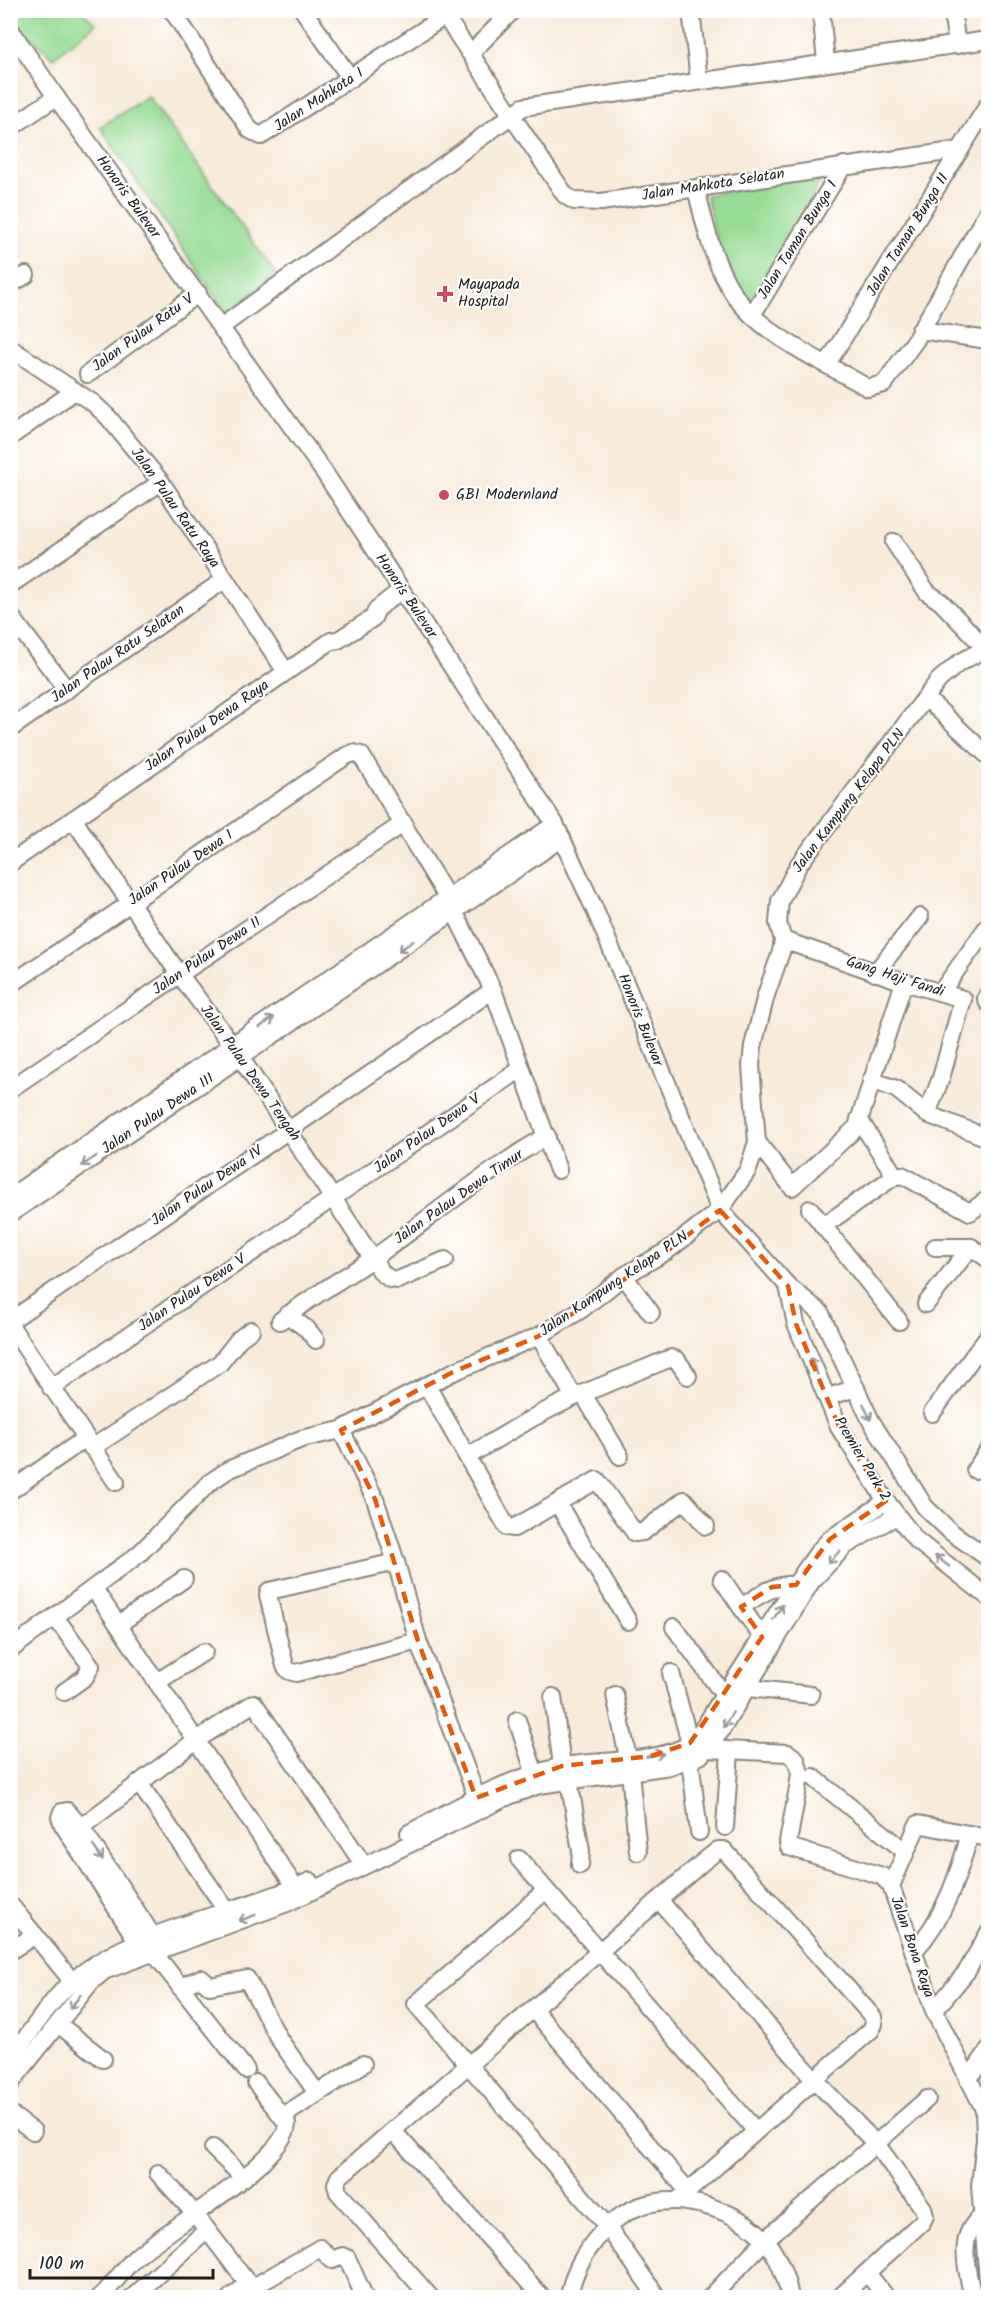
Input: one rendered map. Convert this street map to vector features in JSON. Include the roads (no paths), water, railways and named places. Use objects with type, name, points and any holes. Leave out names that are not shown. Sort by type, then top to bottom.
[{"type":"street","name":"Jalan Mahkota I","points":[[172,10],[250,130],[256,135],[265,135],[351,79],[443,13]]},
{"type":"street","points":[[303,10],[351,79]]},
{"type":"street","points":[[471,53],[513,10]]},
{"type":"street","points":[[691,10],[699,81]]},
{"type":"street","points":[[820,10],[826,63]]},
{"type":"street","points":[[952,10],[957,45]]},
{"type":"street","name":"Jalan Mahkota Selatan","points":[[443,13],[512,113],[555,183],[565,195],[574,201],[601,202],[960,150]]},
{"type":"street","name":"Honoris Bulevar","points":[[10,29],[324,472],[558,831],[595,910],[720,1210]]},
{"type":"street","points":[[221,327],[523,107],[544,102],[988,40]]},
{"type":"street","points":[[10,128],[56,97]]},
{"type":"street","name":"Jalan Taman Bunga II","points":[[827,364],[988,105]]},
{"type":"street","name":"Jalan Taman Bunga I","points":[[752,315],[844,165]]},
{"type":"street","points":[[696,188],[705,228],[718,265],[737,298],[768,328],[868,388],[876,388],[890,377],[920,330],[988,211]]},
{"type":"street","points":[[10,285],[26,275]]},
{"type":"street","name":"Jalan Pulau Ratu V","points":[[88,374],[198,293]]},
{"type":"street","points":[[920,330],[988,340]]},
{"type":"street","name":"Jalan Pulau Ratu Raya","points":[[10,348],[108,417],[161,482],[286,672]]},
{"type":"street","points":[[10,437],[73,392]]},
{"type":"street","points":[[10,585],[161,482]]},
{"type":"street","points":[[894,542],[927,592],[987,648]]},
{"type":"street","name":"Jalan Palau Ratu Selatan","points":[[10,729],[224,580]]},
{"type":"street","name":"Jalan Pulau Dewa Raya","points":[[10,863],[331,641],[338,640],[372,618],[377,609],[401,590]]},
{"type":"street","points":[[11,618],[67,690]]},
{"type":"street","name":"Jalan Kampung Kelapa PLN","points":[[10,1650],[139,1554],[209,1483],[228,1470],[302,1439],[340,1430],[427,1386],[539,1336],[582,1309],[624,1276],[667,1251],[720,1210],[748,1170],[757,1142],[752,1066],[753,1046],[783,940],[778,923],[780,901],[799,864],[939,680],[959,663],[987,648]]},
{"type":"street","points":[[926,698],[988,756]]},
{"type":"street","name":"Jalan Pulau Dewa I","points":[[10,985],[353,753],[361,755],[404,823]]},
{"type":"street","name":"Jalan Pulau Dewa Tengah","points":[[73,819],[179,974],[237,1052],[382,1273],[390,1279],[398,1280],[445,1260]]},
{"type":"street","points":[[404,823],[447,897],[493,990],[558,1170]]},
{"type":"street","name":"Jalan Pulau Dewa II","points":[[10,1089],[404,823]]},
{"type":"street","name":"Jalan Pulau Dewa III","points":[[10,1214],[237,1052],[447,897],[558,831]]},
{"type":"street","name":"Jalan Pulau Dewa III","points":[[10,1197],[455,913],[558,831]]},
{"type":"street","points":[[875,973],[920,917]]},
{"type":"street","points":[[941,992],[988,926]]},
{"type":"street","name":"Gang Haji Fandi","points":[[783,940],[875,973],[960,997],[963,1001],[927,1113]]},
{"type":"street","points":[[757,1142],[792,1187],[852,1133],[860,1119],[904,982]]},
{"type":"street","name":"Jalan Pulau Dewa IV","points":[[10,1323],[493,990]]},
{"type":"street","points":[[988,994],[986,998],[988,1003]]},
{"type":"street","name":"Jalan Palau Dewa V","points":[[333,1198],[521,1069]]},
{"type":"street","points":[[872,1080],[896,1089],[927,1113],[988,1138]]},
{"type":"street","points":[[860,1119],[896,1176]]},
{"type":"street","name":"Jalan Palau Dewa Timur","points":[[316,1340],[307,1329],[284,1318],[320,1290],[372,1258],[547,1136]]},
{"type":"street","points":[[822,1226],[896,1176],[902,1175],[970,1212],[988,1199]]},
{"type":"street","name":"Jalan Pulau Dewa V","points":[[51,1388],[333,1198]]},
{"type":"street","points":[[810,1209],[898,1321]]},
{"type":"street","name":"Premier Park 2","points":[[720,1210],[788,1286],[820,1312],[871,1421],[926,1507],[951,1532],[988,1558]]},
{"type":"street","points":[[935,1247],[971,1246],[988,1259]]},
{"type":"street","points":[[926,1304],[971,1246]]},
{"type":"street","points":[[624,1276],[651,1313]]},
{"type":"street","name":"Premier Park 2","points":[[788,1286],[796,1324],[840,1429],[886,1501],[916,1540],[988,1597]]},
{"type":"street","points":[[10,1323],[51,1388],[116,1482]]},
{"type":"street","points":[[10,1491],[220,1363],[239,1339],[251,1330]]},
{"type":"street","points":[[539,1336],[620,1456]]},
{"type":"street","points":[[932,1413],[988,1336]]},
{"type":"street","points":[[468,1456],[536,1416],[671,1358],[677,1360],[688,1376]]},
{"type":"street","points":[[427,1386],[507,1527],[514,1528],[595,1481],[600,1481],[635,1533],[643,1532],[684,1500],[706,1526]]},
{"type":"street","points":[[828,1397],[856,1388]]},
{"type":"street","points":[[340,1430],[375,1499],[396,1562],[418,1641],[479,1804]]},
{"type":"street","points":[[975,1470],[988,1451]]},
{"type":"street","points":[[690,1751],[724,1695],[747,1681],[762,1637],[830,1539],[886,1501]]},
{"type":"street","points":[[558,1504],[628,1621]]},
{"type":"street","points":[[10,2059],[72,1981],[98,1961],[151,1948],[299,1892],[479,1804],[506,1783],[535,1774],[566,1773],[629,1765],[676,1750],[690,1751],[700,1756],[707,1749],[747,1681],[812,1582],[845,1546],[896,1516]]},
{"type":"street","points":[[396,1562],[269,1591],[268,1595],[285,1666],[296,1673],[418,1641]]},
{"type":"street","points":[[119,1623],[184,1579]]},
{"type":"street","points":[[722,1579],[762,1637]]},
{"type":"street","points":[[741,1608],[772,1587],[784,1584],[796,1585]]},
{"type":"street","points":[[94,1589],[299,1892]]},
{"type":"street","points":[[55,1617],[91,1666],[85,1677],[64,1692]]},
{"type":"street","points":[[674,1627],[724,1695]]},
{"type":"street","points":[[157,1682],[204,1652]]},
{"type":"street","points":[[671,1673],[690,1751],[699,1832]]},
{"type":"street","points":[[747,1681],[811,1695]]},
{"type":"street","points":[[615,1695],[629,1765],[638,1852]]},
{"type":"street","points":[[553,1697],[581,1851],[580,1865]]},
{"type":"street","points":[[81,1827],[195,1741],[252,1704],[257,1705],[359,1858]]},
{"type":"street","points":[[517,1720],[535,1774]]},
{"type":"street","name":"Jalan Bona Raya","points":[[707,1749],[788,1753],[796,1759],[800,1773],[789,1847],[882,1876],[891,1886],[934,2011],[969,2080],[986,2102],[987,2141],[980,2168],[988,2280]]},
{"type":"street","points":[[725,1827],[730,1751]]},
{"type":"street","points":[[10,2084],[91,1982],[104,1971],[227,1911],[299,1892],[359,1858],[479,1804],[539,1785],[566,1773]]},
{"type":"street","points":[[813,1777],[906,1852]]},
{"type":"street","points":[[139,1783],[227,1911]]},
{"type":"street","points":[[99,2298],[135,2257],[244,2178],[273,2148],[288,2126],[283,2116],[151,1948],[63,1825],[60,1814],[67,1811],[81,1827],[151,1948]]},
{"type":"street","points":[[891,1886],[920,1823],[988,1838]]},
{"type":"street","points":[[914,1951],[926,1939],[957,1880],[970,1834]]},
{"type":"street","points":[[431,2298],[338,2192],[336,2184],[339,2177],[469,2067],[659,1900],[718,1850],[724,1850],[873,2017],[874,2024],[871,2030],[683,2196],[645,2204],[607,2226],[582,2257],[569,2298]]},
{"type":"street","points":[[519,1859],[756,2130]]},
{"type":"street","points":[[545,1891],[416,2002],[469,2067],[607,2226],[658,2298]]},
{"type":"street","points":[[659,1900],[814,2079],[877,2145],[923,2208],[925,2216],[839,2298]]},
{"type":"street","points":[[12,1907],[72,1981]]},
{"type":"street","points":[[934,2011],[967,1971],[988,1934]]},
{"type":"street","points":[[10,1951],[35,1935]]},
{"type":"street","points":[[180,1987],[201,1978],[210,1986],[247,1979],[279,2039],[317,2093]]},
{"type":"street","points":[[534,2009],[683,2196],[715,2208],[742,2222],[765,2240],[788,2285],[790,2298]]},
{"type":"street","points":[[58,2024],[103,2059]]},
{"type":"street","points":[[969,2080],[988,2051]]},
{"type":"street","points":[[283,2116],[363,2064]]},
{"type":"street","points":[[710,2298],[765,2240],[877,2145],[927,2099]]},
{"type":"street","points":[[10,2114],[33,2131]]},
{"type":"street","points":[[393,2131],[543,2298]]},
{"type":"street","points":[[213,2148],[244,2178]]},
{"type":"street","points":[[158,2174],[195,2214],[253,2290]]},
{"type":"street","points":[[973,2298],[965,2263],[965,2250],[973,2228],[982,2217]]},
{"type":"street","points":[[132,2298],[207,2230]]},
{"type":"street","points":[[230,2298],[253,2290],[320,2248],[332,2260],[343,2256],[347,2258],[365,2298]]},
{"type":"street","points":[[867,2273],[887,2298]]},
{"type":"place","name":"Mayapada Hospital","points":[[445,294]]},
{"type":"place","name":"GBI Modernland","points":[[444,495]]}]
